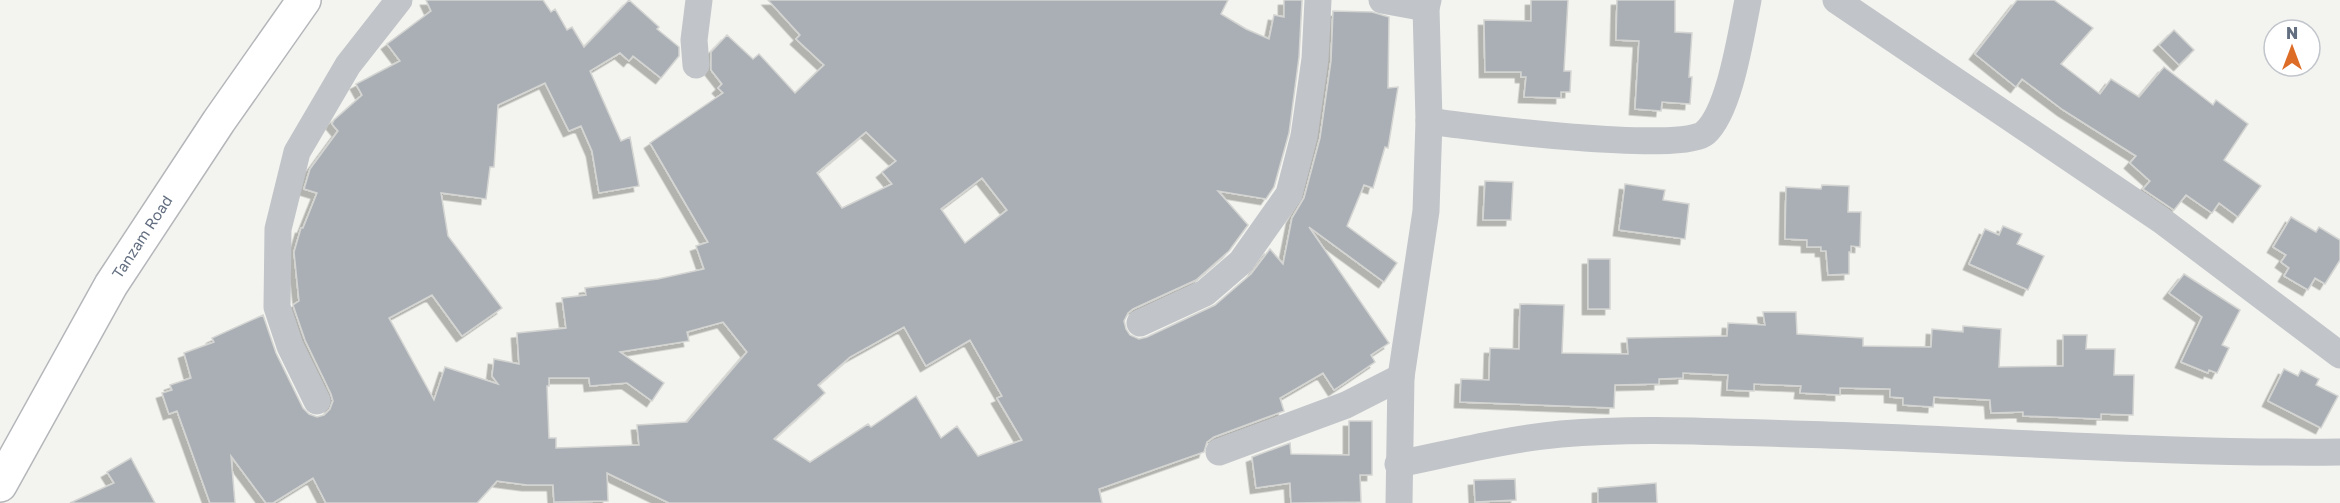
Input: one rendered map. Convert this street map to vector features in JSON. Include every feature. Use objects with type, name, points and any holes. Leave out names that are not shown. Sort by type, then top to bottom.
[{"type":"highway","name":"Tanzam Road","points":[[0,485],[111,285],[219,121],[304,0]]},
{"type":"street","points":[[317,401],[290,346],[277,307],[278,229],[297,152],[348,65],[399,0]]},
{"type":"street","points":[[696,65],[694,40],[699,0]]},
{"type":"street","points":[[1140,323],[1205,292],[1241,262],[1289,194],[1304,136],[1315,59],[1318,0]]},
{"type":"street","points":[[1382,0],[1427,4],[1429,121],[1426,211],[1401,377],[1399,503]]},
{"type":"street","points":[[1429,121],[1517,133],[1651,142],[1681,142],[1703,136],[1717,119],[1748,0]]},
{"type":"street","points":[[1836,0],[2161,220],[2340,355]]},
{"type":"street","points":[[1219,452],[1346,405],[1401,377]]},
{"type":"street","points":[[1398,464],[1537,437],[1629,430],[1834,435],[2045,446],[2340,452]]},
{"type":"building","points":[[426,0],[543,0],[551,12],[555,9],[567,30],[572,27],[584,47],[629,0],[659,27],[657,29],[679,47],[679,56],[661,78],[633,56],[629,61],[620,53],[590,71],[621,141],[630,137],[639,186],[599,193],[592,151],[581,126],[569,131],[545,83],[498,105],[494,167],[490,167],[486,199],[441,193],[448,236],[502,308],[462,336],[432,295],[389,318],[434,400],[445,367],[498,384],[492,376],[494,359],[519,364],[517,333],[566,328],[562,298],[586,295],[585,288],[658,279],[704,269],[696,246],[708,242],[650,143],[723,93],[718,88],[722,84],[711,70],[711,52],[727,35],[753,59],[759,54],[795,93],[824,65],[796,39],[800,35],[768,0],[1228,0],[1221,14],[1269,39],[1274,15],[1284,17],[1284,0],[1302,0],[1299,57],[1289,133],[1274,187],[1266,199],[1218,191],[1248,225],[1229,251],[1196,280],[1128,313],[1124,321],[1126,329],[1130,335],[1139,339],[1215,305],[1251,274],[1270,249],[1283,264],[1292,218],[1304,198],[1320,138],[1331,61],[1333,11],[1372,12],[1389,17],[1388,88],[1398,87],[1388,148],[1385,147],[1373,188],[1364,185],[1347,226],[1397,263],[1384,282],[1309,227],[1389,343],[1371,355],[1375,362],[1334,390],[1323,373],[1280,398],[1284,411],[1214,437],[1207,442],[1204,452],[1099,489],[1102,503],[669,503],[607,473],[608,501],[554,502],[553,485],[527,485],[497,481],[477,503],[326,503],[313,478],[273,503],[266,503],[231,456],[235,503],[210,503],[177,411],[169,414],[162,393],[172,390],[170,385],[191,378],[184,353],[214,342],[212,338],[263,315],[276,353],[303,408],[309,414],[317,417],[324,415],[330,409],[333,401],[331,394],[305,340],[293,305],[299,301],[294,252],[301,228],[303,228],[317,193],[304,189],[310,169],[338,131],[332,124],[334,120],[362,95],[356,84],[400,61],[387,44],[431,11]],"holes":[[[866,132],[896,161],[882,172],[892,184],[842,208],[817,173]],[[982,178],[1007,210],[965,243],[941,209]],[[723,322],[747,352],[687,422],[637,425],[639,445],[556,448],[556,438],[549,438],[547,386],[549,386],[549,378],[589,378],[590,386],[627,383],[652,401],[664,383],[620,352],[689,341],[687,332]],[[904,327],[926,366],[970,340],[1002,396],[997,398],[1022,440],[978,456],[957,426],[941,438],[916,396],[871,427],[868,424],[810,462],[774,439],[825,393],[818,385],[850,357]]]},
{"type":"building","points":[[1531,0],[1568,0],[1564,71],[1571,71],[1570,92],[1561,92],[1561,98],[1524,97],[1526,77],[1521,77],[1521,72],[1485,72],[1484,20],[1531,21]]},
{"type":"building","points":[[1617,0],[1675,0],[1675,32],[1692,33],[1690,104],[1662,102],[1661,111],[1635,109],[1639,41],[1616,40]]},
{"type":"building","points":[[2017,0],[2054,0],[2093,28],[2061,64],[2100,94],[2111,79],[2139,97],[2164,67],[2213,105],[2216,100],[2248,124],[2224,160],[2261,186],[2238,217],[2219,203],[2212,213],[2186,195],[2174,210],[2143,189],[2150,181],[2130,163],[2136,156],[2063,110],[2022,79],[2016,87],[1975,54]]},
{"type":"building","points":[[2174,30],[2194,50],[2179,65],[2159,45]]},
{"type":"building","points":[[1485,181],[1513,182],[1511,220],[1483,220]]},
{"type":"building","points":[[1625,184],[1665,190],[1663,200],[1689,204],[1685,239],[1619,230]]},
{"type":"building","points":[[1822,185],[1849,186],[1848,212],[1861,212],[1860,247],[1851,246],[1849,274],[1828,275],[1826,251],[1821,251],[1821,247],[1807,247],[1807,240],[1785,239],[1786,187],[1821,189]]},
{"type":"building","points":[[2291,217],[2316,232],[2319,227],[2340,240],[2340,260],[2325,284],[2315,278],[2308,290],[2284,276],[2289,268],[2281,262],[2286,255],[2273,247]]},
{"type":"building","points":[[2003,226],[2022,234],[2017,244],[2044,256],[2028,290],[1969,264],[1985,229],[1999,235]]},
{"type":"building","points":[[1588,259],[1610,259],[1610,309],[1588,309]]},
{"type":"building","points":[[2184,274],[2240,310],[2222,345],[2229,348],[2217,373],[2209,370],[2208,373],[2181,362],[2202,317],[2169,293]]},
{"type":"building","points":[[1520,304],[1564,305],[1562,353],[1628,354],[1627,338],[1727,336],[1728,323],[1765,325],[1763,312],[1796,312],[1797,334],[1863,338],[1863,346],[1931,347],[1932,329],[1963,332],[1963,326],[2001,329],[1999,367],[2063,366],[2063,335],[2087,335],[2086,349],[2115,349],[2114,375],[2134,375],[2133,415],[2101,414],[2101,419],[2023,416],[2023,412],[1991,413],[1990,400],[1934,397],[1933,407],[1903,405],[1903,398],[1890,397],[1890,389],[1840,388],[1840,395],[1800,393],[1801,386],[1754,384],[1754,391],[1727,390],[1728,375],[1683,373],[1683,378],[1659,379],[1659,384],[1615,385],[1614,408],[1460,402],[1461,379],[1489,380],[1490,348],[1519,349]]},
{"type":"building","points":[[2284,369],[2298,376],[2301,370],[2319,379],[2316,385],[2338,396],[2321,428],[2268,401]]},
{"type":"building","points":[[1349,421],[1372,421],[1372,475],[1360,475],[1361,502],[1291,503],[1290,483],[1256,488],[1252,457],[1290,443],[1291,454],[1349,455]]},
{"type":"building","points":[[131,458],[155,503],[70,503],[114,483],[107,472]]},
{"type":"building","points":[[1515,479],[1516,500],[1475,502],[1474,480]]},
{"type":"building","points":[[1656,483],[1657,503],[1598,503],[1598,488]]}]
